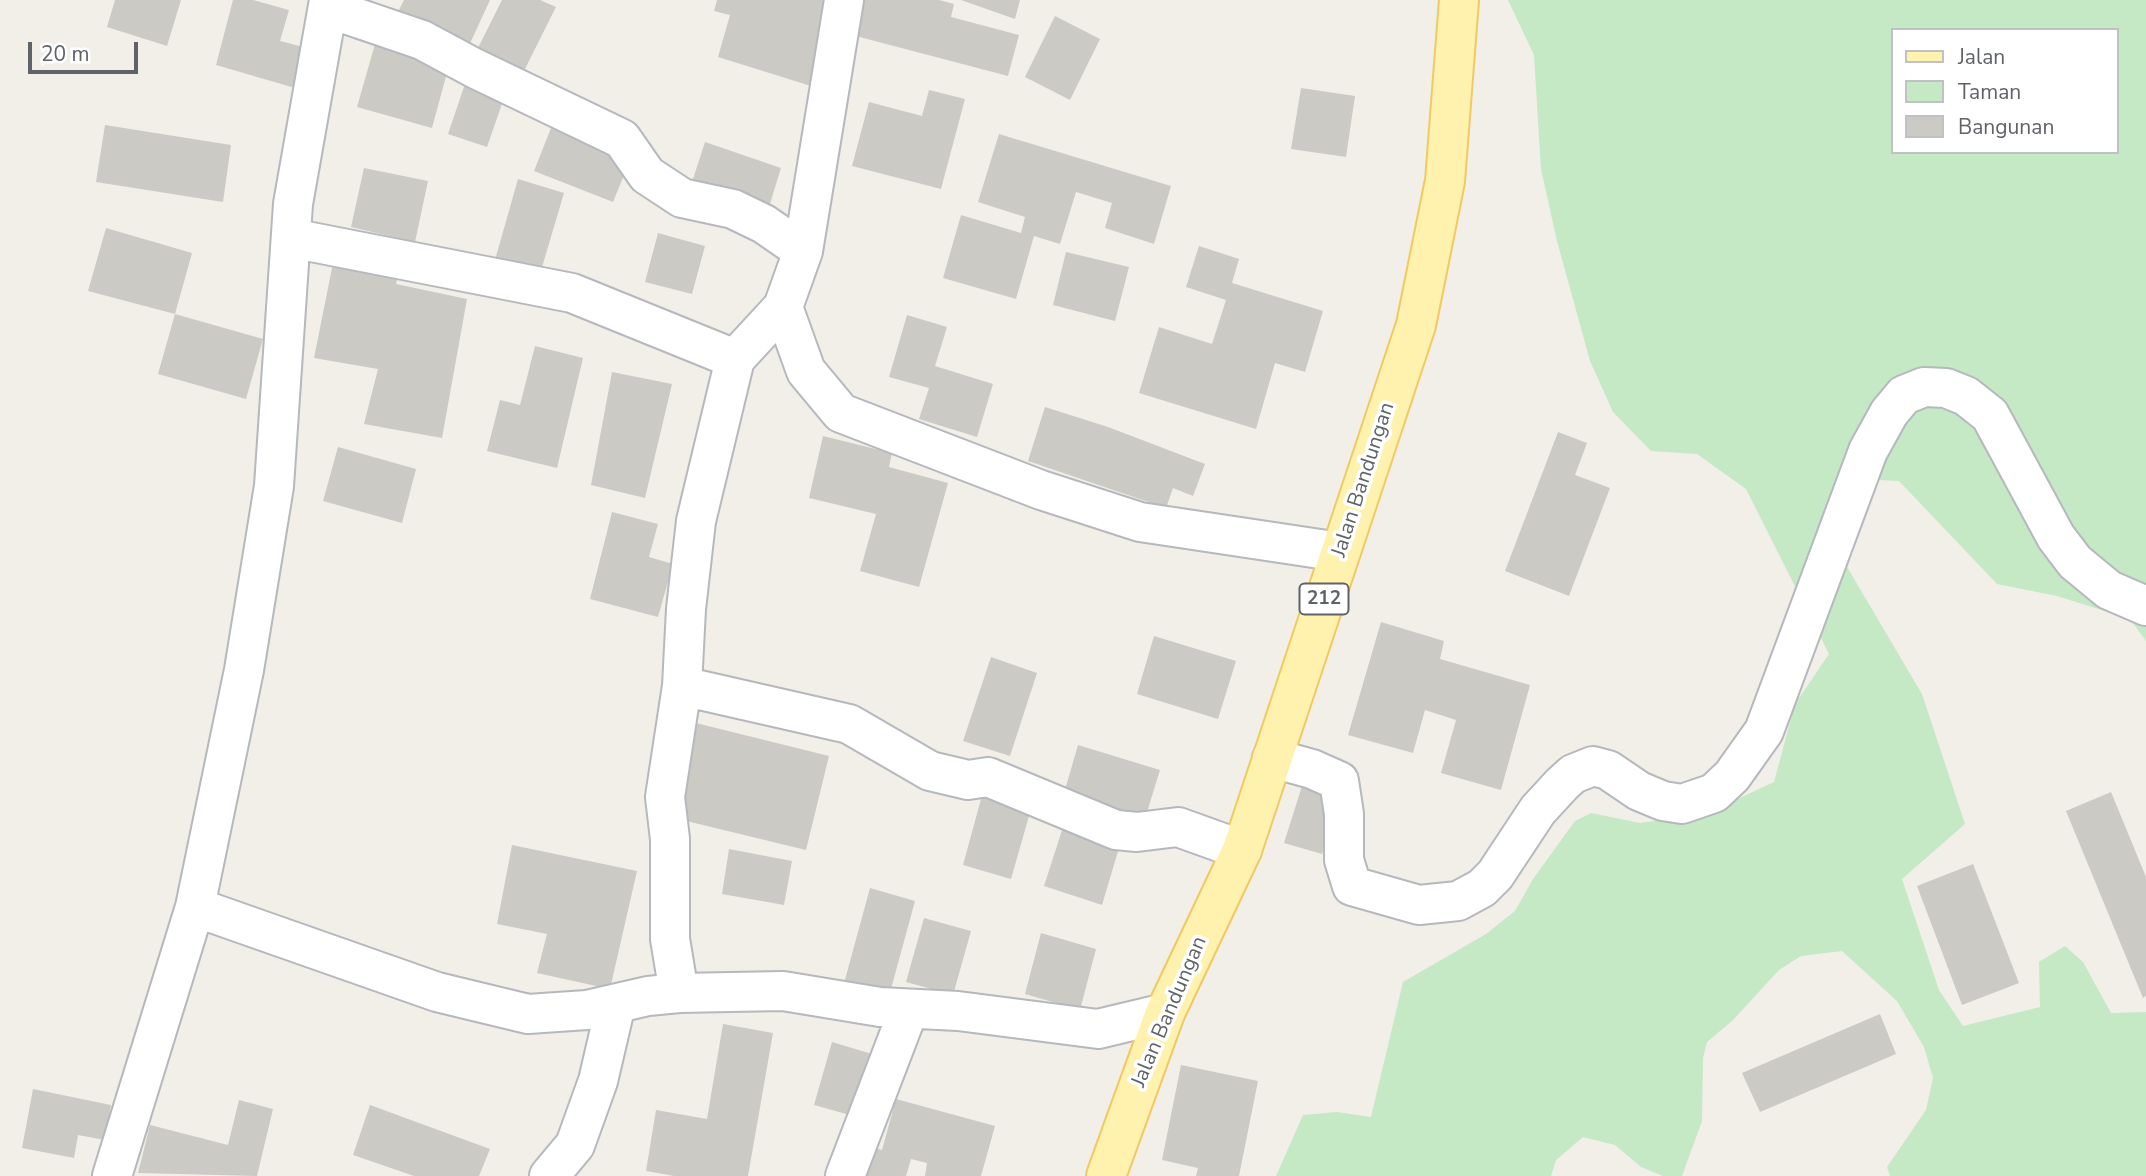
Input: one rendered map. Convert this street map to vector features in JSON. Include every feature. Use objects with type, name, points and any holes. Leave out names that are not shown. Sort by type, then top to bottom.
[{"type":"main road","name":"Jalan Bandungan","points":[[1106,1176],[1165,1013],[1242,850],[1416,325],[1445,181],[1459,0]]},
{"type":"street","points":[[679,993],[670,939],[670,839],[665,797],[682,686],[686,609],[696,522],[735,359],[783,307],[803,251],[844,0]]},
{"type":"street","points":[[112,1176],[195,907],[244,670],[274,486],[293,204],[328,4],[422,40],[622,139],[647,175],[682,198],[733,209],[764,224],[803,251]]},
{"type":"street","points":[[291,238],[572,293],[735,359]]},
{"type":"street","points":[[783,307],[806,371],[841,413],[1041,490],[1140,522],[1340,552]]},
{"type":"street","points":[[1272,758],[1312,769],[1339,781],[1344,814],[1343,860],[1352,886],[1419,905],[1458,901],[1482,888],[1495,875],[1538,810],[1573,774],[1593,766],[1608,770],[1639,791],[1663,801],[1682,804],[1714,793],[1732,776],[1764,731],[1868,451],[1889,413],[1904,395],[1924,387],[1946,388],[1966,396],[1990,415],[2056,537],[2076,562],[2109,590],[2146,606]]},
{"type":"street","points":[[682,686],[849,724],[930,771],[968,780],[988,777],[1116,830],[1138,832],[1178,827],[1242,850]]},
{"type":"street","points":[[195,907],[426,988],[528,1014],[587,1010],[679,993],[783,991],[848,1003],[1020,1017],[1098,1029],[1165,1013]]},
{"type":"street","points":[[548,1176],[575,1145],[598,1082],[616,1004]]},
{"type":"street","points":[[845,1176],[909,1009]]},
{"type":"green space","points":[[1508,0],[2146,0],[2146,641],[2130,619],[2057,596],[1997,584],[1899,481],[1838,478],[1824,528],[1922,694],[1965,824],[1902,879],[1939,990],[1963,1026],[2040,1007],[2039,962],[2065,946],[2083,962],[2111,1013],[2146,1012],[2146,1176],[1890,1176],[1887,1167],[1926,1110],[1933,1078],[1924,1047],[1897,1001],[1842,951],[1801,956],[1779,970],[1733,1020],[1707,1042],[1703,1058],[1702,1121],[1682,1176],[1663,1176],[1641,1167],[1615,1145],[1583,1137],[1556,1160],[1551,1176],[1276,1176],[1303,1115],[1337,1112],[1371,1117],[1403,982],[1486,934],[1515,911],[1533,879],[1575,821],[1591,813],[1640,823],[1705,814],[1774,782],[1795,704],[1829,654],[1746,489],[1697,454],[1651,451],[1613,412],[1590,361],[1557,241],[1541,169],[1534,55]]},
{"type":"building","points":[[115,0],[181,0],[167,46],[107,27]]},
{"type":"building","points":[[233,0],[253,0],[289,10],[280,41],[307,48],[295,88],[216,65]]},
{"type":"building","points":[[404,0],[490,0],[467,50],[396,16]]},
{"type":"building","points":[[502,0],[540,0],[556,7],[522,75],[476,52]]},
{"type":"building","points":[[717,0],[836,0],[811,86],[718,57],[730,15],[714,11]]},
{"type":"building","points":[[861,0],[939,0],[954,4],[951,17],[1019,35],[1008,76],[852,35]]},
{"type":"building","points":[[961,0],[1020,0],[1015,19]]},
{"type":"building","points":[[1055,16],[1100,39],[1070,100],[1025,77]]},
{"type":"building","points":[[377,37],[451,58],[432,128],[357,107]]},
{"type":"building","points":[[466,81],[505,95],[487,147],[448,134]]},
{"type":"building","points":[[1301,88],[1355,96],[1346,157],[1291,149]]},
{"type":"building","points":[[929,90],[965,99],[941,189],[852,166],[869,102],[922,116]]},
{"type":"building","points":[[105,125],[231,145],[223,202],[96,182]]},
{"type":"building","points":[[551,128],[631,158],[613,202],[534,171]]},
{"type":"building","points":[[999,134],[1171,186],[1154,244],[1105,228],[1112,203],[1076,192],[1060,244],[1034,236],[1016,299],[943,278],[961,215],[1021,233],[1025,217],[978,202]]},
{"type":"building","points":[[705,142],[781,168],[768,210],[691,185]]},
{"type":"building","points":[[364,168],[428,181],[415,242],[351,227]]},
{"type":"building","points":[[518,179],[564,193],[540,274],[495,260]]},
{"type":"building","points":[[106,228],[192,253],[175,314],[88,291]]},
{"type":"building","points":[[658,233],[705,246],[692,294],[645,282]]},
{"type":"building","points":[[1199,246],[1239,259],[1232,283],[1323,311],[1305,372],[1275,363],[1256,429],[1139,393],[1159,327],[1212,344],[1226,300],[1186,287]]},
{"type":"building","points":[[1066,252],[1129,267],[1115,321],[1053,305]]},
{"type":"building","points":[[334,258],[399,271],[396,284],[467,299],[442,438],[364,424],[378,369],[314,358]]},
{"type":"building","points":[[175,314],[263,339],[246,399],[158,374]]},
{"type":"building","points":[[907,315],[947,327],[935,366],[993,384],[977,437],[919,419],[929,388],[889,377]]},
{"type":"building","points":[[535,346],[583,358],[557,468],[487,451],[500,400],[520,405]]},
{"type":"building","points":[[612,372],[672,384],[645,498],[591,485]]},
{"type":"building","points":[[1045,407],[1108,427],[1205,464],[1193,496],[1173,488],[1166,508],[1028,461]]},
{"type":"building","points":[[1558,432],[1587,443],[1575,475],[1610,488],[1569,596],[1505,571]]},
{"type":"building","points":[[823,436],[892,453],[889,467],[948,483],[919,587],[860,571],[876,514],[809,498]]},
{"type":"building","points":[[338,447],[416,469],[402,523],[323,501]]},
{"type":"building","points":[[612,512],[658,524],[649,557],[673,564],[658,617],[590,599]]},
{"type":"building","points":[[1381,622],[1444,641],[1440,659],[1530,685],[1501,790],[1441,773],[1456,720],[1425,710],[1413,753],[1348,735]]},
{"type":"building","points":[[1154,636],[1236,661],[1218,719],[1137,694]]},
{"type":"building","points":[[991,657],[1037,673],[1010,756],[963,741]]},
{"type":"building","points":[[696,723],[829,756],[806,850],[674,818]]},
{"type":"building","points":[[1078,745],[1160,770],[1143,825],[1062,800]]},
{"type":"building","points":[[1302,786],[1339,797],[1322,854],[1284,843]]},
{"type":"building","points":[[984,788],[1033,802],[1011,879],[963,865]]},
{"type":"building","points":[[2111,792],[2146,877],[2146,996],[2143,998],[2066,811]]},
{"type":"building","points":[[1062,830],[1119,848],[1102,905],[1044,886]]},
{"type":"building","points":[[512,845],[637,871],[610,989],[537,973],[547,934],[497,924]]},
{"type":"building","points":[[729,849],[792,861],[784,905],[722,894]]},
{"type":"building","points":[[1973,864],[2019,983],[1962,1005],[1917,886]]},
{"type":"building","points":[[870,888],[915,901],[888,1000],[843,987]]},
{"type":"building","points":[[924,918],[971,931],[953,995],[906,982]]},
{"type":"building","points":[[1041,933],[1096,949],[1080,1010],[1025,994]]},
{"type":"building","points":[[1880,1014],[1896,1054],[1760,1112],[1742,1073]]},
{"type":"building","points":[[723,1024],[773,1033],[748,1176],[674,1176],[646,1171],[656,1110],[707,1119]]},
{"type":"building","points":[[832,1042],[882,1057],[864,1119],[814,1105]]},
{"type":"building","points":[[1181,1065],[1258,1081],[1239,1176],[1196,1176],[1198,1168],[1162,1160]]},
{"type":"building","points":[[33,1089],[111,1105],[105,1140],[78,1135],[74,1158],[22,1148]]},
{"type":"building","points":[[896,1099],[995,1126],[981,1176],[925,1176],[927,1163],[911,1159],[906,1176],[852,1176],[861,1144],[882,1150]]},
{"type":"building","points":[[239,1100],[273,1109],[257,1176],[138,1173],[150,1125],[228,1145]]},
{"type":"building","points":[[370,1105],[490,1149],[479,1176],[414,1176],[353,1155]]}]
